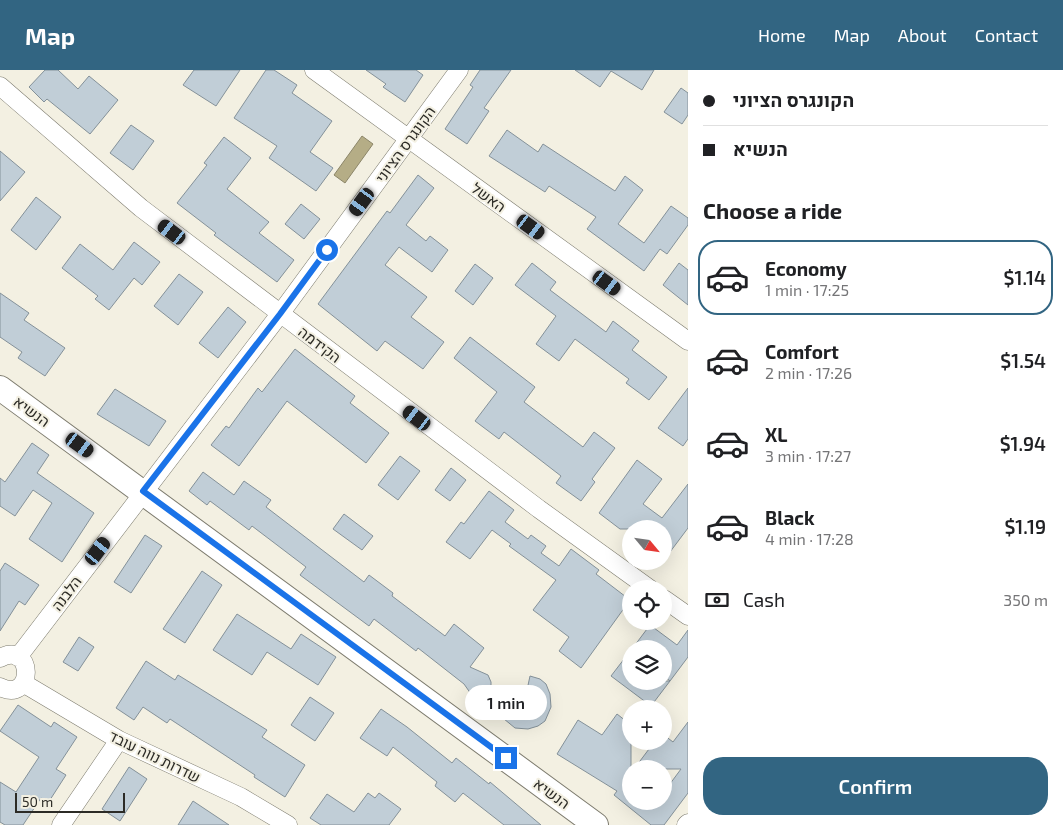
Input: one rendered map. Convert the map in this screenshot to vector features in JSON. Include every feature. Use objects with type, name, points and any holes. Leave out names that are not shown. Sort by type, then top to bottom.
[{"type":"street","name":"האשל","points":[[314,70],[688,341]]},
{"type":"street","name":"הקונגרס הציוני","points":[[280,314],[459,70]]},
{"type":"street","name":"הקידמה","points":[[0,86],[141,208],[540,510],[637,580]]},
{"type":"street","name":"הלבנה","points":[[18,658],[143,491],[280,314]]},
{"type":"street","name":"הנשיא","points":[[0,388],[596,825]]},
{"type":"street","points":[[672,604],[688,616]]},
{"type":"street","points":[[0,658],[7,655],[18,658],[26,668],[23,683],[14,689],[0,687]]},
{"type":"street","name":"שדרות נווה עובד","points":[[23,683],[119,740],[241,797],[288,825]]},
{"type":"street","points":[[61,825],[119,740]]},
{"type":"shaded area","points":[[362,136],[373,144],[345,183],[334,175]]},
{"type":"building","points":[[45,70],[58,70],[78,89],[89,76],[118,100],[90,134],[47,99],[44,102],[29,87]]},
{"type":"building","points":[[194,70],[240,70],[216,106],[183,85]]},
{"type":"building","points":[[266,70],[274,70],[297,85],[292,93],[332,121],[310,152],[333,168],[316,191],[269,158],[277,146],[234,118]]},
{"type":"building","points":[[366,70],[416,70],[423,75],[405,102],[383,87],[386,84]]},
{"type":"building","points":[[480,70],[511,70],[484,108],[489,111],[467,144],[445,129],[473,87],[470,85]]},
{"type":"building","points":[[575,70],[654,70],[642,90],[611,71],[600,87]]},
{"type":"building","points":[[681,88],[688,93],[688,115],[682,124],[664,112]]},
{"type":"building","points":[[131,125],[154,141],[133,170],[110,153]]},
{"type":"building","points":[[507,130],[538,152],[543,144],[615,191],[625,176],[643,190],[618,224],[644,243],[671,206],[688,218],[688,225],[667,254],[660,249],[644,271],[587,229],[596,217],[549,186],[545,192],[489,156]]},
{"type":"building","points":[[224,137],[251,158],[227,189],[269,222],[259,233],[294,260],[277,282],[214,235],[216,233],[177,203],[207,165],[204,163]]},
{"type":"building","points":[[0,151],[25,172],[0,201]]},
{"type":"building","points":[[418,175],[434,188],[406,225],[426,241],[430,236],[448,250],[432,272],[399,247],[385,265],[427,297],[411,317],[444,342],[423,369],[385,341],[377,351],[318,304],[387,211],[390,213]]},
{"type":"building","points":[[36,197],[61,217],[36,250],[11,230]]},
{"type":"building","points":[[301,204],[320,219],[304,239],[285,224]]},
{"type":"building","points":[[134,242],[160,262],[142,285],[134,278],[109,310],[95,299],[98,296],[62,268],[80,244],[113,270]]},
{"type":"building","points":[[532,263],[556,282],[550,290],[606,332],[613,321],[639,341],[632,350],[667,377],[649,400],[626,383],[629,379],[575,339],[559,361],[536,344],[556,316],[515,285]]},
{"type":"building","points":[[679,263],[688,270],[688,305],[663,285]]},
{"type":"building","points":[[475,264],[493,278],[473,305],[455,291]]},
{"type":"building","points":[[179,274],[203,292],[178,325],[154,306]]},
{"type":"building","points":[[0,293],[29,313],[24,320],[65,348],[45,376],[18,358],[22,352],[0,337]]},
{"type":"building","points":[[228,307],[246,322],[218,358],[199,343]]},
{"type":"building","points":[[470,337],[535,387],[524,402],[583,447],[594,432],[615,448],[592,479],[595,482],[581,501],[556,483],[561,476],[504,432],[499,439],[475,421],[497,392],[454,358]]},
{"type":"building","points":[[295,349],[355,396],[350,403],[389,433],[366,463],[287,401],[239,466],[211,445],[226,426],[229,428],[258,388],[262,392]]},
{"type":"building","points":[[688,388],[688,439],[683,446],[658,428]]},
{"type":"building","points":[[115,389],[166,421],[149,446],[97,414]]},
{"type":"building","points":[[32,443],[49,455],[37,473],[94,513],[62,562],[29,539],[52,503],[33,490],[15,516],[0,506],[0,478],[5,482]]},
{"type":"building","points":[[400,456],[420,471],[398,500],[378,485]]},
{"type":"building","points":[[637,460],[662,479],[643,504],[662,518],[688,484],[688,528],[672,549],[672,520],[622,520],[622,529],[620,529],[599,513]]},
{"type":"building","points":[[451,468],[466,480],[450,501],[435,490]]},
{"type":"building","points":[[203,472],[234,495],[244,481],[271,500],[266,507],[364,582],[369,575],[393,593],[392,596],[445,636],[454,624],[484,648],[470,667],[488,675],[491,682],[491,693],[480,696],[471,694],[464,684],[418,648],[416,651],[374,619],[369,626],[300,575],[306,567],[252,526],[249,530],[210,501],[207,505],[189,491]]},
{"type":"building","points":[[489,491],[514,510],[505,522],[528,539],[531,535],[546,546],[541,553],[559,566],[571,549],[599,570],[596,574],[622,594],[622,611],[581,668],[559,651],[569,637],[533,610],[556,580],[509,546],[511,544],[492,530],[470,559],[446,542],[461,522],[464,524]]},
{"type":"building","points":[[344,514],[373,536],[362,550],[333,529]]},
{"type":"building","points":[[145,535],[162,546],[131,593],[114,582]]},
{"type":"building","points":[[5,563],[39,585],[25,605],[19,601],[0,631],[0,571]]},
{"type":"building","points":[[202,571],[222,585],[185,643],[163,629]]},
{"type":"building","points":[[237,614],[291,649],[301,634],[336,657],[318,685],[267,652],[252,675],[213,650]]},
{"type":"building","points":[[646,630],[657,630],[670,640],[639,640]]},
{"type":"building","points":[[688,630],[688,657],[672,678],[672,641],[677,645]]},
{"type":"building","points":[[79,637],[94,647],[78,671],[63,662]]},
{"type":"building","points":[[146,661],[175,680],[178,675],[267,730],[262,737],[305,765],[285,797],[170,719],[167,723],[143,707],[134,720],[116,708]]},
{"type":"building","points":[[622,662],[622,684],[611,676]]},
{"type":"building","points":[[530,676],[540,679],[546,684],[550,694],[551,707],[545,721],[538,726],[528,729],[515,728],[498,714],[498,701],[520,688],[527,690]]},
{"type":"building","points":[[630,690],[663,690],[656,700],[643,700]]},
{"type":"building","points":[[310,697],[334,713],[315,741],[291,725]]},
{"type":"building","points":[[18,705],[51,727],[54,722],[77,737],[56,769],[66,775],[48,803],[41,798],[23,825],[5,825],[0,822],[0,782],[16,792],[39,757],[0,731]]},
{"type":"building","points":[[381,709],[452,763],[456,758],[489,784],[490,782],[541,825],[504,825],[463,793],[455,802],[435,786],[437,782],[393,747],[387,756],[360,738]]},
{"type":"building","points":[[617,714],[622,718],[622,750],[631,750],[631,760],[622,760],[622,801],[614,795],[617,791],[557,754],[578,720],[602,735]]},
{"type":"building","points":[[688,722],[688,793],[664,825],[651,825],[632,810],[672,810],[672,781],[681,769],[672,769],[672,760],[641,760],[648,750],[672,750],[672,741]]},
{"type":"building","points":[[129,767],[147,779],[120,821],[102,809]]},
{"type":"building","points":[[368,793],[375,798],[379,793],[401,809],[389,825],[321,825],[310,818],[327,794],[354,812]]},
{"type":"building","points":[[193,801],[229,825],[178,825]]},
{"type":"route","points":[[327,250],[143,491],[506,758]]}]
